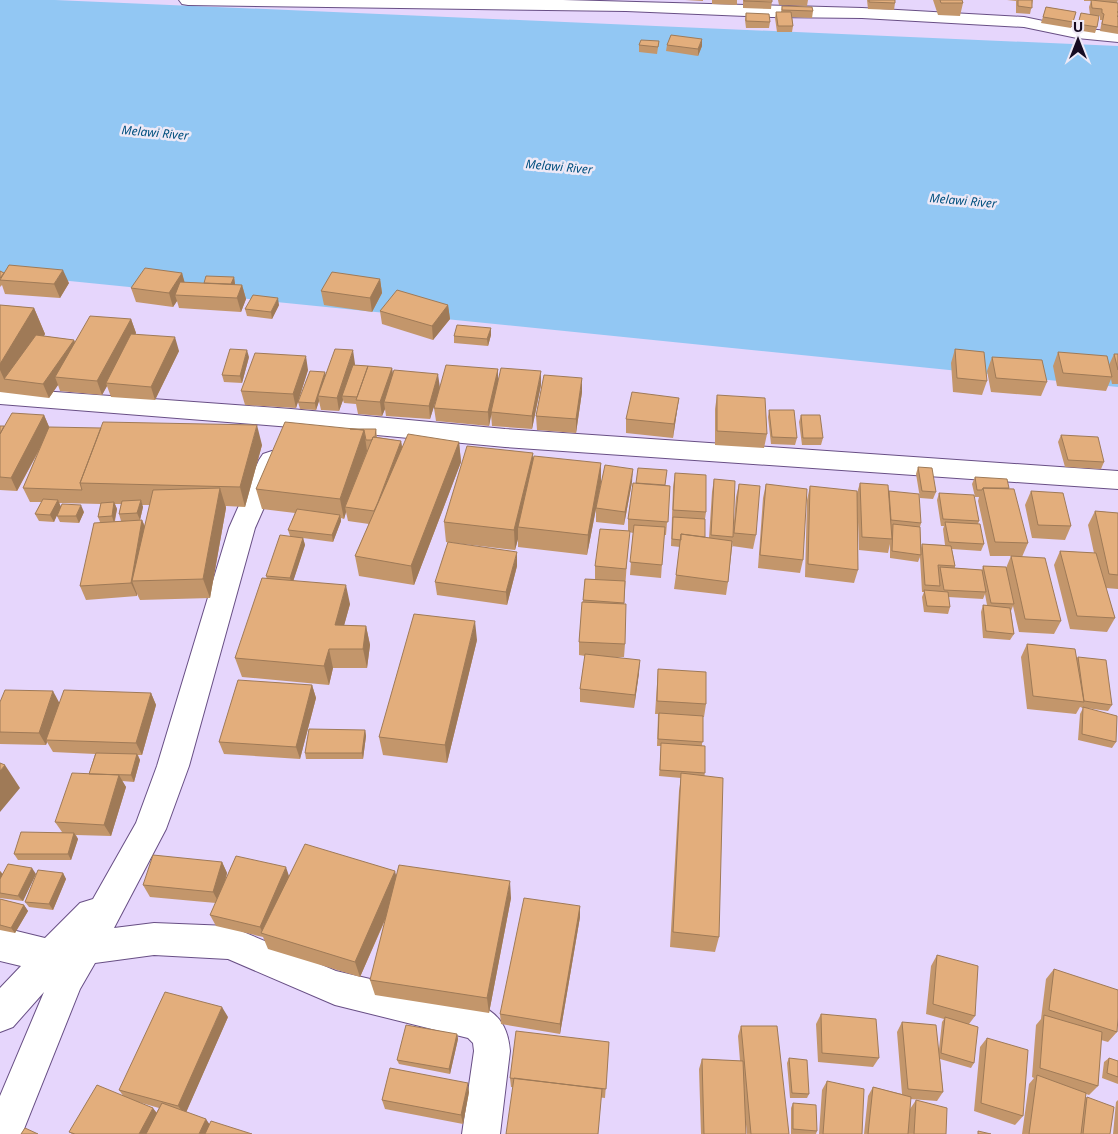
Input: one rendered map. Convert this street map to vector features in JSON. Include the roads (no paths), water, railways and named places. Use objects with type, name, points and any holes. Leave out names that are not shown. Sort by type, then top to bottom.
[{"type":"street","points":[[188,0],[626,6],[772,12],[830,6],[1024,22],[1077,33],[1118,37]]},
{"type":"street","points":[[0,396],[291,418],[505,438],[1118,480]]},
{"type":"street","points":[[0,1014],[58,965],[114,891],[150,829],[173,766],[242,528],[291,418]]},
{"type":"street","points":[[0,944],[58,965],[154,939],[229,943],[335,988],[477,1022],[486,1028],[491,1038],[492,1051],[481,1134]]},
{"type":"street","points":[[3,1134],[58,965]]},
{"type":"water","name":"Melawi River","points":[[0,0],[55,0],[1118,46],[1118,387],[0,274]]}]
